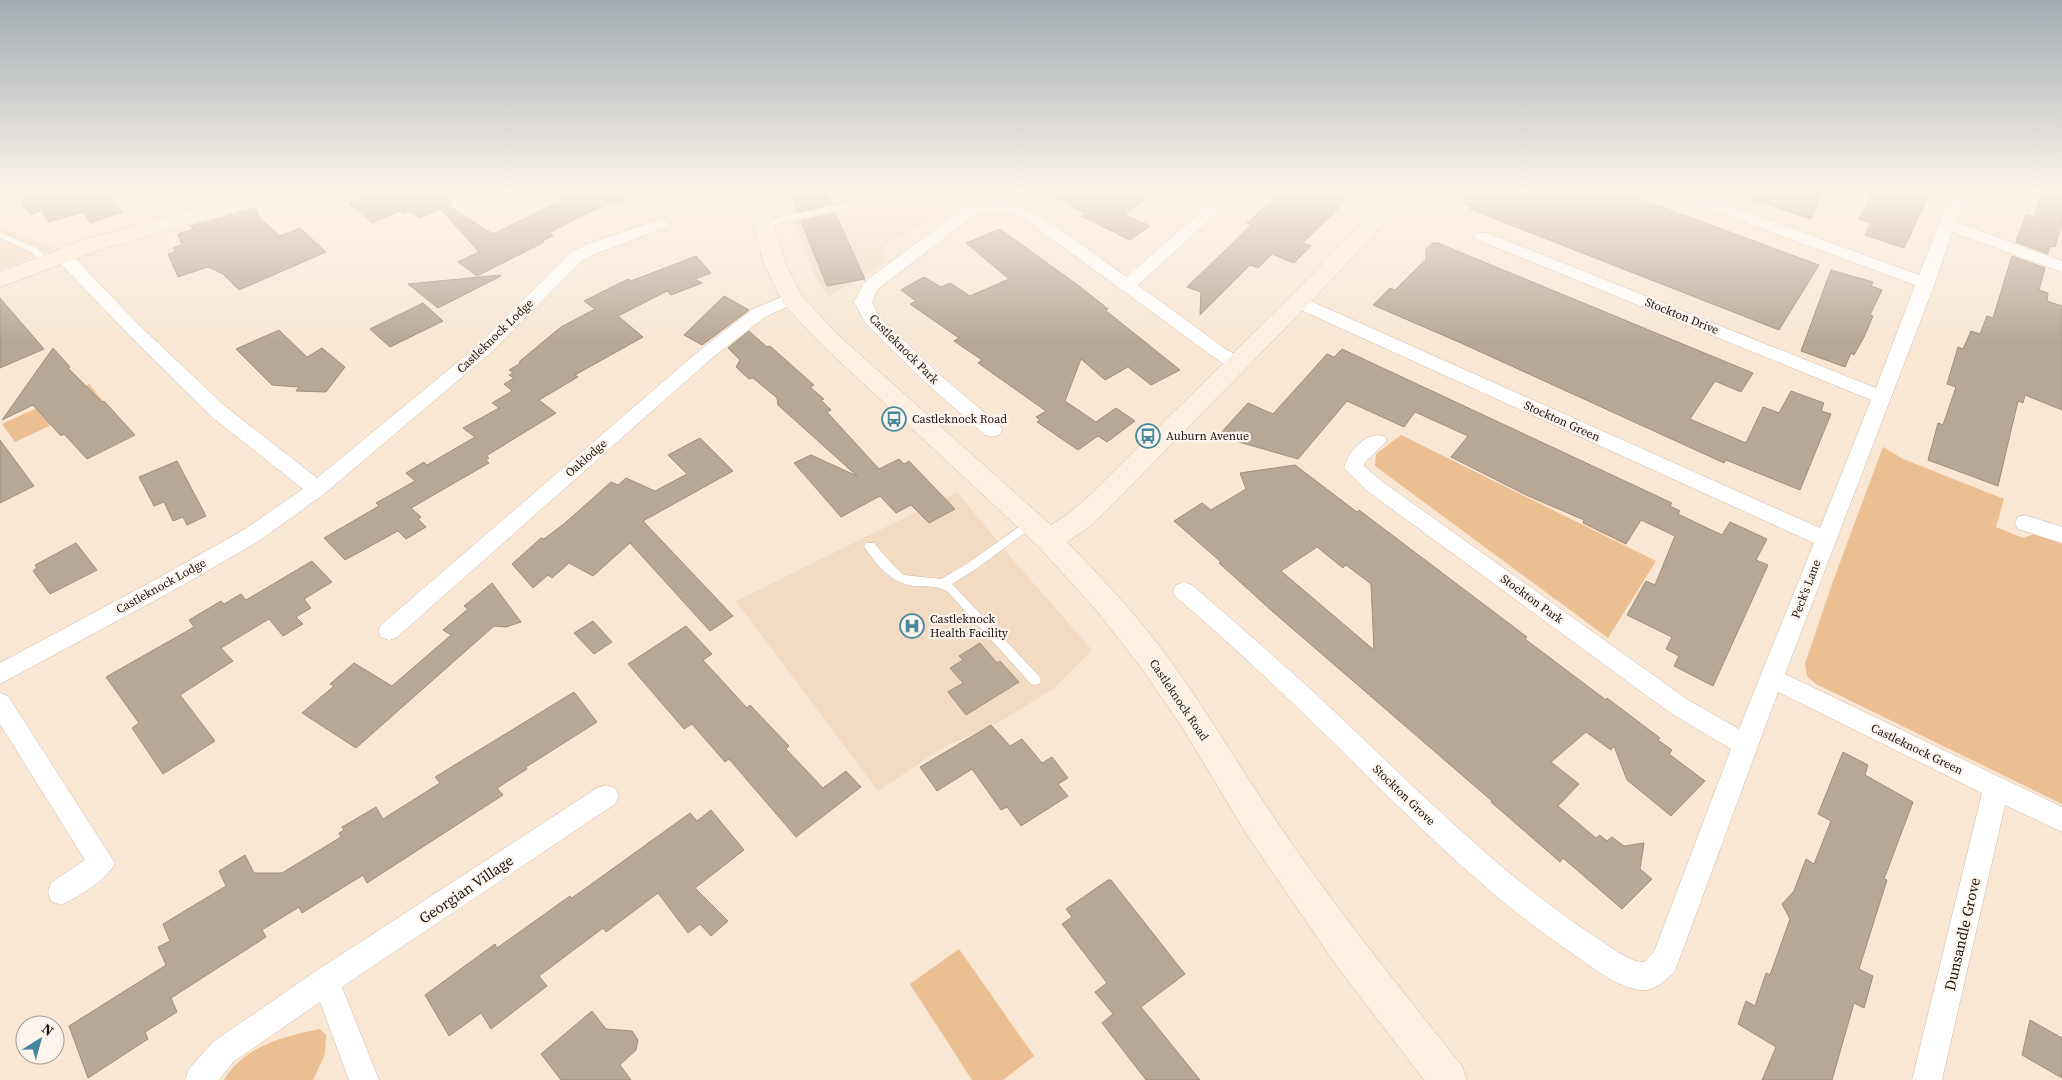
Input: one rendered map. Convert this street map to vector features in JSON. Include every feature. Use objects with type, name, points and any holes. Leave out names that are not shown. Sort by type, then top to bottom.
[{"type":"main road","points":[[0,280],[109,240]]},
{"type":"main road","name":"Castleknock Road","points":[[768,240],[775,264],[791,298],[829,339],[1039,531],[1107,603],[1153,660],[1193,718],[1259,824],[1322,914],[1448,1080]]},
{"type":"main road","points":[[1039,531],[1079,520],[1099,502],[1357,240]]},
{"type":"street","name":"Castleknock Lodge","points":[[0,674],[170,582],[252,535],[317,489],[482,351],[576,256],[614,240]]},
{"type":"street","name":"Castleknock Park","points":[[929,240],[869,288],[862,302],[872,320],[932,378],[992,430]]},
{"type":"street","name":"Castleknock Park","points":[[1064,240],[1221,354],[1237,363]]},
{"type":"street","points":[[1127,286],[1178,240]]},
{"type":"street","name":"Stockton Drive","points":[[1493,240],[1881,397]]},
{"type":"street","points":[[1810,240],[1926,283]]},
{"type":"street","name":"Peck's Lane","points":[[1641,976],[1652,974],[1665,961],[1744,745],[1942,240]]},
{"type":"street","points":[[1990,240],[2062,267]]},
{"type":"street","points":[[54,259],[135,332],[219,412],[317,489]]},
{"type":"street","name":"Oaklodge","points":[[389,631],[706,354],[759,313],[791,298]]},
{"type":"street","name":"Stockton Green","points":[[1298,302],[1825,539]]},
{"type":"street","name":"Stockton Park","points":[[1376,441],[1356,458],[1354,468],[1373,485],[1680,707],[1744,745]]},
{"type":"street","points":[[2025,523],[2062,535]]},
{"type":"street","name":"Stockton Grove","points":[[1184,591],[1230,629],[1444,833],[1490,874],[1555,927],[1620,968],[1641,976]]},
{"type":"street","name":"Castleknock Green","points":[[1771,678],[2062,820]]},
{"type":"street","points":[[0,703],[102,863],[61,892]]},
{"type":"street","name":"Dunsandle Grove","points":[[1927,1080],[1996,788]]},
{"type":"street","name":"Georgian Village","points":[[200,1080],[223,1052],[326,981],[606,796]]},
{"type":"street","points":[[326,981],[357,1076]]},
{"type":"lane","points":[[12,240],[54,259]]},
{"type":"lane","points":[[870,546],[899,578],[910,581],[944,583],[1039,531]]},
{"type":"lane","points":[[944,583],[960,597],[1035,680]]},
{"type":"shaded area","points":[[0,240],[35,240],[57,246],[0,270]]},
{"type":"shaded area","points":[[801,240],[895,240],[884,247],[887,261],[828,297],[814,274]]},
{"type":"shaded area","points":[[89,384],[103,401],[15,442],[2,424]]},
{"type":"shaded area","points":[[1401,435],[1656,561],[1608,638],[1375,466],[1376,454]]},
{"type":"shaded area","points":[[1883,447],[1903,459],[2004,499],[1996,527],[2023,538],[2034,534],[2062,544],[2062,804],[1816,684],[1807,676],[1805,664],[1832,584]]},
{"type":"shaded area","name":"Castleknock Health Facility","points":[[957,492],[1007,553],[1092,650],[1054,688],[1003,720],[941,749],[878,791],[736,601]]},
{"type":"shaded area","points":[[959,949],[1034,1056],[1003,1080],[972,1080],[910,984]]},
{"type":"shaded area","points":[[320,1029],[326,1035],[325,1054],[313,1080],[224,1080],[232,1068],[266,1044]]},
{"type":"building","points":[[180,240],[313,240],[326,252],[239,290],[223,274],[208,267],[178,277],[168,254],[175,252],[173,248],[182,245]]},
{"type":"building","points":[[469,240],[543,240],[544,242],[477,276],[458,262],[479,252]]},
{"type":"building","points":[[809,240],[847,240],[865,279],[827,286]]},
{"type":"building","points":[[972,240],[1016,240],[1079,286],[1108,309],[1105,310],[1180,370],[1151,385],[1128,367],[1105,380],[1081,359],[1065,401],[1096,422],[1116,408],[1135,421],[1107,442],[1098,436],[1078,450],[1037,422],[1040,420],[1036,417],[1046,411],[978,363],[982,360],[954,341],[959,338],[910,304],[916,301],[901,290],[924,277],[941,287],[950,283],[970,296],[1009,279],[966,243]]},
{"type":"building","points":[[1235,240],[1306,240],[1303,243],[1311,246],[1294,263],[1272,254],[1258,268],[1250,265],[1200,315],[1201,292],[1187,287]]},
{"type":"building","points":[[1550,240],[1752,240],[1819,265],[1779,330]]},
{"type":"building","points":[[1881,240],[1908,240],[1904,248]]},
{"type":"building","points":[[2017,240],[2057,240],[2055,247],[2050,246],[2048,254],[2016,242]]},
{"type":"building","points":[[1432,243],[1438,243],[1753,373],[1741,392],[1715,381],[1690,419],[1746,443],[1763,407],[1779,413],[1791,391],[1824,403],[1821,411],[1831,414],[1800,490],[1726,460],[1724,463],[1373,305],[1390,288],[1395,290],[1426,259],[1426,249]]},
{"type":"building","points":[[696,256],[711,273],[695,279],[702,283],[671,295],[667,291],[618,316],[643,337],[575,375],[578,377],[539,400],[556,413],[486,456],[489,458],[486,460],[489,463],[411,508],[421,517],[418,519],[426,527],[406,539],[398,531],[345,560],[324,538],[379,506],[376,503],[415,481],[406,473],[424,462],[427,465],[475,437],[463,428],[499,408],[492,403],[512,391],[504,384],[514,378],[509,375],[513,373],[509,370],[519,364],[520,361],[561,327],[595,309],[584,301],[628,279],[631,281]]},
{"type":"building","points":[[2012,256],[2045,268],[2039,290],[2048,293],[2047,301],[2062,306],[2062,410],[2025,395],[2023,403],[2018,401],[1998,486],[1928,460],[1938,423],[1943,425],[1956,387],[1947,384],[1958,347],[1963,349],[1971,331],[1980,334],[1987,316],[1993,318]]},
{"type":"building","points":[[1831,270],[1873,282],[1871,286],[1882,290],[1870,315],[1873,316],[1864,337],[1854,355],[1851,353],[1845,367],[1801,351]]},
{"type":"building","points":[[500,275],[438,308],[408,284]]},
{"type":"building","points":[[724,296],[749,310],[702,345],[684,335]]},
{"type":"building","points":[[0,298],[44,349],[0,368]]},
{"type":"building","points":[[423,303],[443,321],[390,347],[370,329]]},
{"type":"building","points":[[279,330],[307,357],[322,348],[345,367],[326,392],[296,391],[299,387],[272,385],[236,349]]},
{"type":"building","points":[[749,331],[767,347],[770,346],[814,385],[810,387],[824,399],[821,400],[831,410],[827,412],[879,469],[899,459],[904,464],[909,461],[955,509],[929,523],[911,505],[896,513],[880,496],[841,517],[794,463],[811,455],[857,476],[778,405],[777,398],[753,378],[749,379],[736,367],[740,360],[728,348]]},
{"type":"building","points":[[53,348],[70,367],[68,368],[102,402],[104,401],[135,435],[87,459],[64,434],[61,436],[33,405],[2,420]]},
{"type":"building","points":[[1342,349],[1672,503],[1670,506],[1680,511],[1678,514],[1722,535],[1730,522],[1767,539],[1756,560],[1768,565],[1713,686],[1674,666],[1679,656],[1666,649],[1672,637],[1627,615],[1646,581],[1655,585],[1675,536],[1641,520],[1626,544],[1583,523],[1584,520],[1526,495],[1451,457],[1468,436],[1415,412],[1404,427],[1347,401],[1298,459],[1218,436],[1248,403],[1273,414],[1327,354],[1334,357]]},
{"type":"building","points":[[700,438],[733,471],[643,521],[733,616],[710,631],[630,543],[593,576],[569,563],[552,578],[548,575],[533,588],[512,564],[541,538],[544,539],[565,523],[611,482],[618,485],[626,478],[655,491],[687,474],[668,455]]},
{"type":"building","points":[[0,440],[34,486],[0,503]]},
{"type":"building","points":[[177,461],[206,516],[187,525],[183,517],[173,521],[164,502],[154,506],[139,477]]},
{"type":"building","points":[[1295,465],[1357,512],[1359,510],[1527,637],[1525,639],[1660,738],[1658,740],[1672,750],[1669,754],[1705,781],[1671,816],[1627,780],[1614,746],[1611,750],[1586,732],[1551,762],[1579,784],[1558,806],[1596,838],[1600,835],[1607,841],[1612,837],[1624,846],[1644,843],[1640,869],[1652,879],[1622,909],[1563,858],[1560,862],[1272,611],[1219,563],[1221,562],[1174,521],[1202,503],[1211,510],[1246,489],[1240,473]],"holes":[[[1317,547],[1343,568],[1346,565],[1371,584],[1374,650],[1281,571]]]},
{"type":"building","points":[[76,543],[97,570],[50,594],[33,571],[37,568],[35,565]]},
{"type":"building","points":[[312,561],[332,582],[304,599],[311,608],[296,617],[303,624],[283,636],[269,619],[221,648],[233,661],[180,695],[215,741],[163,774],[132,728],[139,723],[106,677],[194,627],[189,620],[221,601],[224,604],[241,594],[246,600]]},
{"type":"building","points":[[492,583],[521,622],[506,627],[494,626],[356,748],[302,713],[334,686],[330,684],[354,663],[392,686],[451,635],[443,630],[468,609],[464,606]]},
{"type":"building","points":[[593,621],[612,642],[594,654],[574,633]]},
{"type":"building","points":[[686,626],[712,654],[703,660],[747,708],[750,705],[789,746],[786,749],[823,788],[846,771],[861,787],[796,837],[729,759],[725,762],[692,724],[684,729],[628,664]]},
{"type":"building","points":[[980,643],[997,663],[1000,661],[1019,682],[966,715],[948,692],[963,683],[950,668],[963,660],[959,656]]},
{"type":"building","points":[[574,692],[597,722],[526,767],[527,769],[497,788],[503,795],[367,883],[363,875],[302,913],[299,907],[262,930],[266,937],[171,998],[177,1012],[145,1032],[148,1039],[88,1078],[69,1026],[166,965],[158,947],[170,941],[163,924],[226,886],[219,871],[245,855],[254,873],[282,873],[341,837],[339,833],[344,830],[342,827],[376,807],[383,819],[440,783],[435,777]]},
{"type":"building","points":[[991,725],[1010,746],[1022,739],[1042,763],[1052,757],[1068,778],[1058,784],[1068,796],[1021,826],[1007,807],[1001,810],[972,769],[937,791],[920,767]]},
{"type":"building","points":[[1843,752],[1868,765],[1865,775],[1913,802],[1884,879],[1887,880],[1859,969],[1873,976],[1864,1008],[1854,1003],[1832,1080],[1762,1080],[1776,1047],[1738,1024],[1746,1001],[1755,1006],[1766,973],[1770,975],[1790,919],[1782,904],[1794,891],[1806,859],[1814,864],[1831,821],[1818,814]]},
{"type":"building","points":[[711,810],[744,850],[695,888],[728,921],[711,936],[700,924],[688,933],[658,893],[606,932],[603,928],[539,976],[547,986],[491,1029],[481,1013],[449,1036],[425,995],[495,944],[497,948],[570,896],[572,898],[690,813],[697,821]]},
{"type":"building","points":[[1108,880],[1111,880],[1185,974],[1141,1007],[1200,1080],[1146,1080],[1102,1023],[1113,1014],[1095,992],[1107,983],[1062,924],[1072,917],[1066,909]]},
{"type":"building","points":[[592,1011],[606,1029],[632,1031],[638,1040],[636,1050],[620,1065],[631,1080],[561,1080],[541,1054]]},
{"type":"building","points":[[2030,1020],[2062,1038],[2062,1078],[2022,1055]]},
{"type":"place","name":"Castleknock Road","points":[[894,419]]},
{"type":"place","name":"Auburn Avenue","points":[[1148,436]]},
{"type":"place","name":"Castleknock Health Facility","points":[[912,626]]}]
